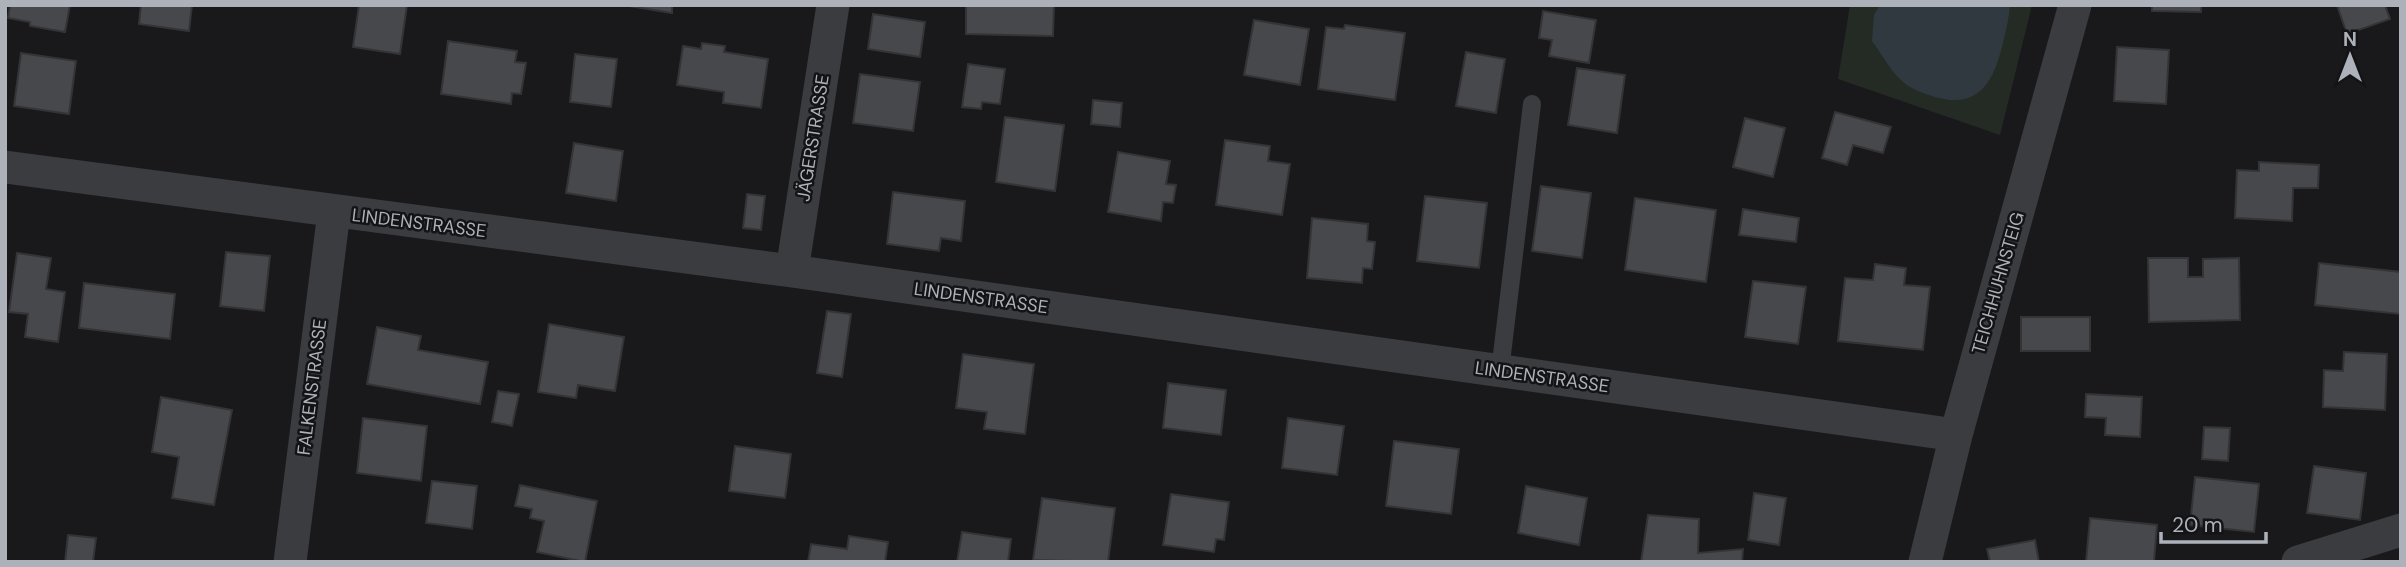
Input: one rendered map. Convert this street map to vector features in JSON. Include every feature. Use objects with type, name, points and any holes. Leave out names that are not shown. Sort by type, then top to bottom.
[{"type":"street","name":"JÄGERSTRASSE","points":[[792,271],[833,5]]},
{"type":"street","name":"TEICHHUHNSTEIG","points":[[1925,562],[1956,435],[2075,5]]},
{"type":"street","name":"LINDENSTRASSE","points":[[5,167],[792,271],[1956,435]]},
{"type":"street","name":"FALKENSTRASSE","points":[[290,562],[334,212]]},
{"type":"street","points":[[2298,562],[2401,530]]},
{"type":"lane","points":[[1500,371],[1532,104]]},
{"type":"shaded area","points":[[1850,5],[2032,5],[2000,135],[1838,79]]},
{"type":"shaded area","points":[[1880,5],[2010,5],[1999,56],[1989,80],[1974,95],[1950,100],[1908,86],[1893,71],[1872,41],[1874,15]]},
{"type":"building","points":[[10,5],[70,5],[65,32],[30,26],[30,22],[8,18]]},
{"type":"building","points":[[141,5],[192,5],[189,31],[139,24]]},
{"type":"building","points":[[359,5],[407,5],[400,54],[353,47]]},
{"type":"building","points":[[623,5],[672,5],[672,13]]},
{"type":"building","points":[[966,5],[1054,5],[1053,36],[966,34]]},
{"type":"building","points":[[2152,5],[2201,5],[2201,12],[2152,11]]},
{"type":"building","points":[[2337,5],[2385,5],[2390,19],[2347,34]]},
{"type":"building","points":[[1543,11],[1596,20],[1589,63],[1549,56],[1552,40],[1539,38]]},
{"type":"building","points":[[873,14],[925,22],[920,57],[868,49]]},
{"type":"building","points":[[1254,20],[1309,29],[1300,85],[1244,75]]},
{"type":"building","points":[[1345,25],[1405,33],[1395,100],[1318,89],[1326,27],[1344,29]]},
{"type":"building","points":[[448,41],[517,51],[515,62],[526,63],[521,94],[512,93],[511,104],[441,94]]},
{"type":"building","points":[[702,43],[725,46],[724,52],[768,59],[761,108],[723,103],[724,92],[677,85],[683,46],[701,49]]},
{"type":"building","points":[[2117,47],[2169,50],[2166,104],[2114,101]]},
{"type":"building","points":[[1466,52],[1505,59],[1496,113],[1456,106]]},
{"type":"building","points":[[21,53],[76,61],[69,114],[14,106]]},
{"type":"building","points":[[575,54],[617,59],[611,107],[570,102]]},
{"type":"building","points":[[968,64],[1005,69],[1000,104],[982,102],[981,109],[962,107]]},
{"type":"building","points":[[1577,68],[1625,75],[1617,133],[1568,125]]},
{"type":"building","points":[[860,74],[920,82],[913,131],[853,123]]},
{"type":"building","points":[[1093,100],[1122,103],[1120,127],[1091,124]]},
{"type":"building","points":[[1835,112],[1891,127],[1883,153],[1853,145],[1847,165],[1822,158]]},
{"type":"building","points":[[1005,117],[1064,125],[1055,191],[996,182]]},
{"type":"building","points":[[1745,118],[1785,128],[1773,177],[1733,167]]},
{"type":"building","points":[[1225,140],[1270,146],[1268,161],[1290,164],[1282,215],[1216,205]]},
{"type":"building","points":[[574,143],[623,151],[616,201],[566,193]]},
{"type":"building","points":[[1118,152],[1170,161],[1166,184],[1176,185],[1173,203],[1163,202],[1161,221],[1108,212]]},
{"type":"building","points":[[2259,162],[2319,165],[2318,188],[2293,188],[2292,221],[2235,218],[2237,170],[2259,171]]},
{"type":"building","points":[[1541,186],[1591,193],[1582,258],[1532,251]]},
{"type":"building","points":[[893,192],[965,201],[961,241],[941,238],[939,251],[887,244]]},
{"type":"building","points":[[747,194],[765,196],[761,230],[743,228]]},
{"type":"building","points":[[1425,196],[1487,203],[1479,268],[1417,261]]},
{"type":"building","points":[[1635,198],[1716,210],[1706,282],[1625,270]]},
{"type":"building","points":[[1743,209],[1799,218],[1796,242],[1739,235]]},
{"type":"building","points":[[1312,218],[1368,224],[1367,241],[1375,242],[1372,269],[1363,268],[1362,283],[1307,278]]},
{"type":"building","points":[[226,252],[270,256],[264,311],[220,306]]},
{"type":"building","points":[[17,253],[51,258],[46,289],[65,292],[58,342],[25,337],[28,314],[9,312]]},
{"type":"building","points":[[2148,258],[2188,258],[2188,277],[2203,277],[2203,259],[2239,258],[2240,320],[2149,322]]},
{"type":"building","points":[[2319,263],[2401,272],[2400,314],[2315,305]]},
{"type":"building","points":[[1875,264],[1906,268],[1904,285],[1930,287],[1923,350],[1838,341],[1845,278],[1873,280]]},
{"type":"building","points":[[1753,281],[1806,287],[1798,344],[1745,337]]},
{"type":"building","points":[[84,283],[175,294],[170,339],[79,328]]},
{"type":"building","points":[[827,311],[851,314],[842,377],[817,373]]},
{"type":"building","points":[[2021,317],[2090,317],[2090,351],[2021,351]]},
{"type":"building","points":[[549,324],[624,337],[615,391],[578,385],[576,398],[538,392]]},
{"type":"building","points":[[377,327],[421,336],[418,350],[488,362],[480,404],[367,384]]},
{"type":"building","points":[[2344,352],[2387,354],[2385,410],[2323,407],[2324,370],[2343,371]]},
{"type":"building","points":[[963,354],[1034,364],[1025,434],[984,429],[987,412],[956,408]]},
{"type":"building","points":[[1168,383],[1226,390],[1221,435],[1163,428]]},
{"type":"building","points":[[498,391],[519,394],[512,426],[492,422]]},
{"type":"building","points":[[2086,394],[2142,397],[2140,437],[2105,435],[2106,418],[2085,417]]},
{"type":"building","points":[[161,397],[232,410],[214,505],[172,498],[179,457],[152,452]]},
{"type":"building","points":[[363,418],[427,426],[421,481],[357,473]]},
{"type":"building","points":[[1288,418],[1344,426],[1337,475],[1282,468]]},
{"type":"building","points":[[2204,427],[2230,428],[2228,461],[2202,459]]},
{"type":"building","points":[[1394,441],[1459,449],[1451,514],[1386,506]]},
{"type":"building","points":[[735,446],[791,454],[785,498],[729,491]]},
{"type":"building","points":[[2314,466],[2366,473],[2360,520],[2307,513]]},
{"type":"building","points":[[2195,477],[2259,484],[2254,532],[2190,525]]},
{"type":"building","points":[[432,481],[477,486],[472,529],[426,523]]},
{"type":"building","points":[[520,485],[597,501],[585,562],[537,552],[544,521],[530,518],[532,509],[515,506]]},
{"type":"building","points":[[1526,486],[1587,498],[1579,545],[1518,533]]},
{"type":"building","points":[[1754,493],[1786,498],[1779,545],[1748,540]]},
{"type":"building","points":[[1171,494],[1229,502],[1224,540],[1216,539],[1214,552],[1163,545]]},
{"type":"building","points":[[1042,498],[1115,508],[1108,562],[1033,560]]},
{"type":"building","points":[[1648,515],[1699,519],[1698,553],[1743,549],[1742,562],[1641,562]]},
{"type":"building","points":[[2090,518],[2157,525],[2154,562],[2086,562]]},
{"type":"building","points":[[962,532],[1011,539],[1008,562],[957,562]]},
{"type":"building","points":[[68,535],[96,538],[93,562],[65,562]]},
{"type":"building","points":[[849,536],[888,542],[885,562],[808,562],[811,544],[847,549]]},
{"type":"building","points":[[2035,540],[2039,562],[1990,562],[1987,549]]}]
